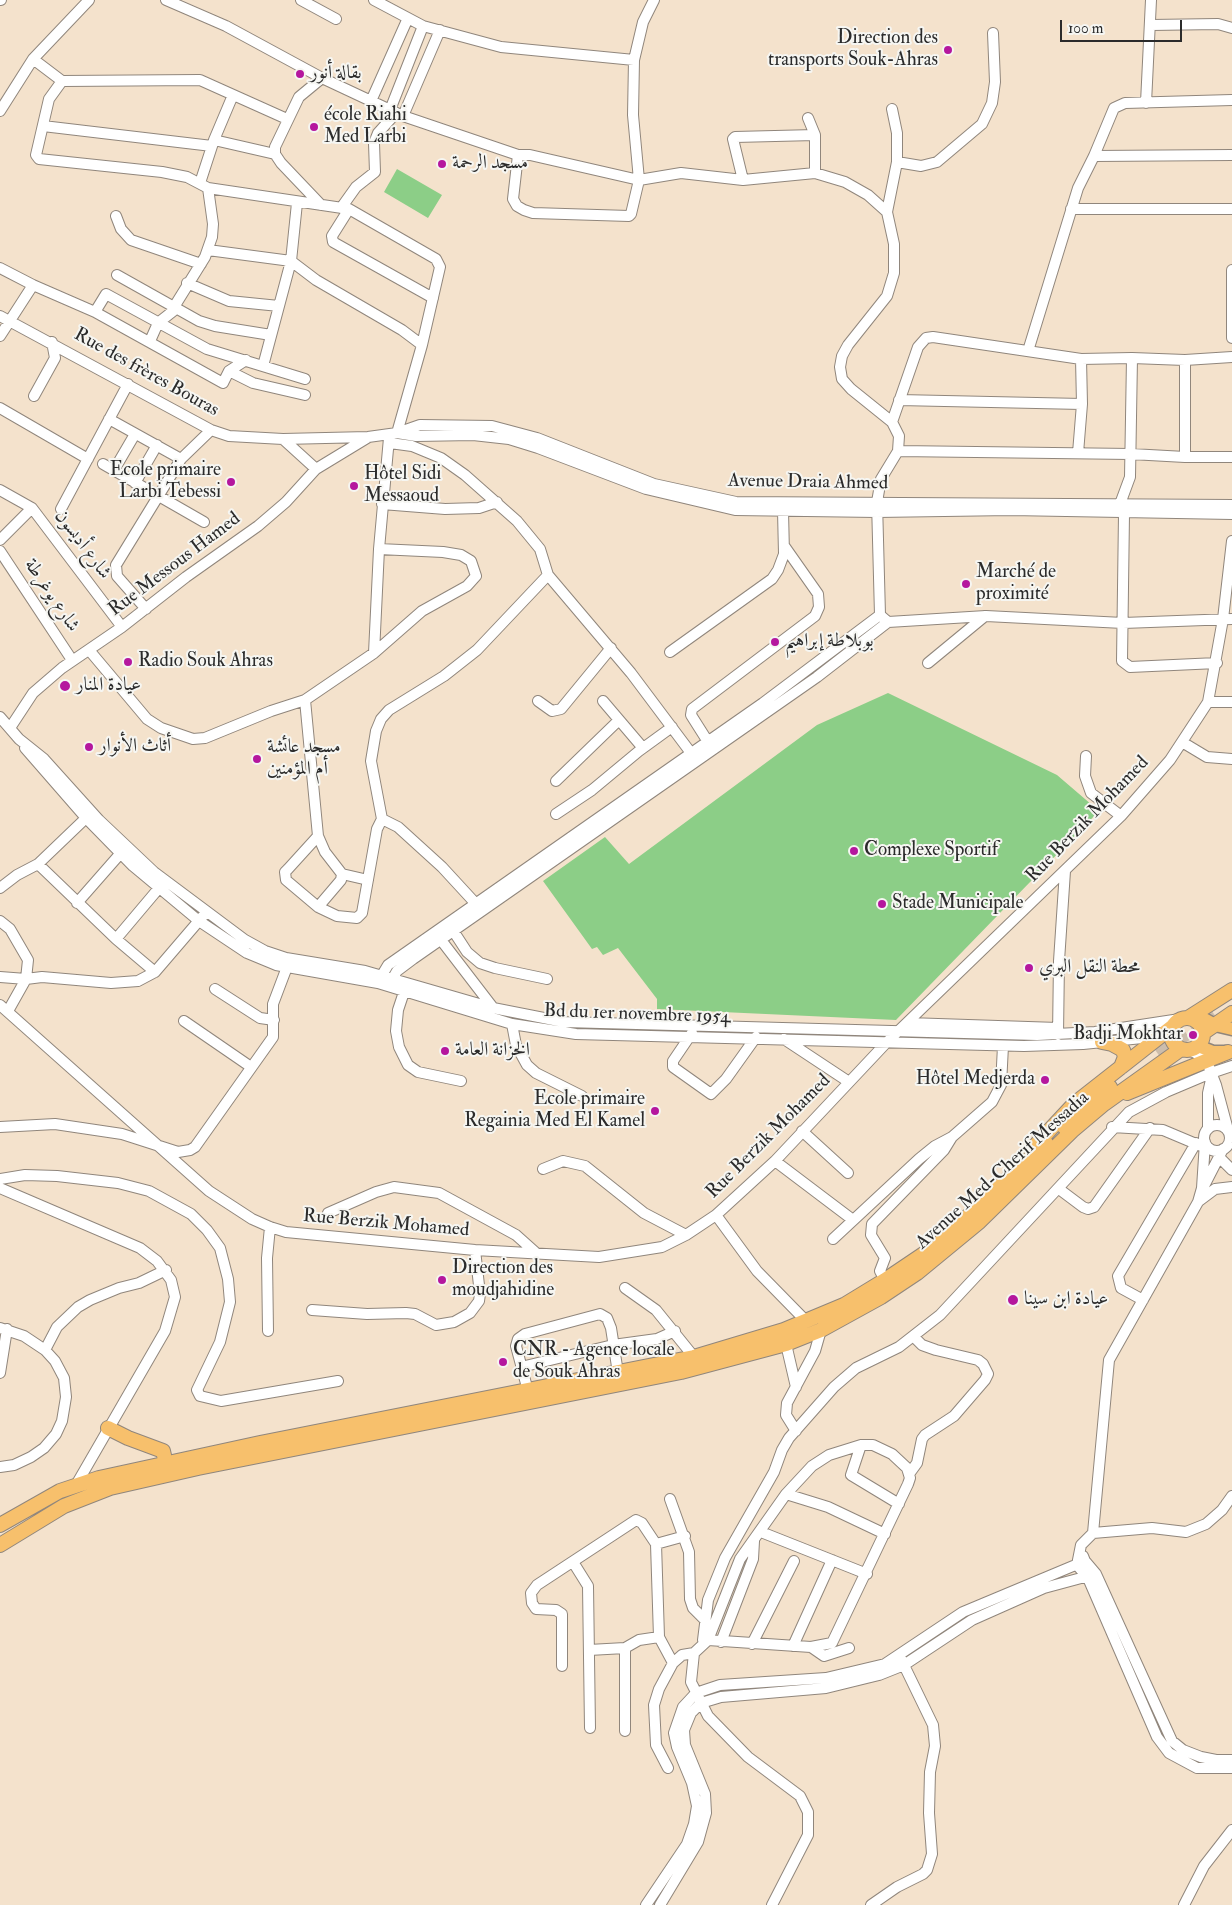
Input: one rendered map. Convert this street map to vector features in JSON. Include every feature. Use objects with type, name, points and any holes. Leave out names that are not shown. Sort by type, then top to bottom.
[{"type":"highway","points":[[1018,1170],[1046,1131],[1074,1104],[1178,1025],[1232,990]]},
{"type":"highway","points":[[1215,1020],[1232,1001]]},
{"type":"highway","name":"Avenue Med-Cherif Messadia","points":[[0,1545],[64,1506],[110,1488],[198,1468],[681,1372],[786,1344],[821,1330],[882,1297],[917,1273],[979,1222],[1072,1131],[1120,1091],[1193,1045],[1215,1020],[1232,1013]]},
{"type":"highway","points":[[1198,1023],[1193,1045],[1176,1046],[1178,1025],[1198,1023]]},
{"type":"highway","points":[[1102,1042],[1112,1044],[1123,1050],[1125,1057],[1121,1067]]},
{"type":"highway","points":[[1090,1116],[1125,1094],[1209,1069],[1230,1052]]},
{"type":"highway","points":[[0,1526],[43,1499],[76,1485],[99,1478],[260,1443],[694,1357],[806,1321],[844,1305],[937,1245],[1086,1106],[1124,1076],[1158,1054]]},
{"type":"highway","points":[[108,1428],[128,1438],[163,1451],[166,1464]]},
{"type":"main road","points":[[1178,1025],[1215,1020],[1232,1029]]},
{"type":"main road","points":[[1193,1045],[1213,1052],[1230,1052]]},
{"type":"street","points":[[0,111],[33,59],[89,0]]},
{"type":"street","points":[[166,0],[226,26],[322,78],[396,113],[518,155],[530,155],[639,180],[681,173],[743,180],[815,173],[859,189],[887,212]]},
{"type":"street","points":[[301,0],[336,19]]},
{"type":"street","points":[[374,0],[423,26],[501,47],[634,60]]},
{"type":"street","points":[[518,155],[513,199],[517,206],[533,213],[629,216],[639,180],[633,115],[634,60],[643,22],[654,0]]},
{"type":"street","points":[[1146,103],[1151,0]]},
{"type":"street","points":[[371,101],[408,18]]},
{"type":"street","points":[[1151,25],[1218,24],[1232,28]]},
{"type":"street","points":[[396,113],[423,26]]},
{"type":"street","points":[[433,298],[333,242],[332,236],[356,188],[374,172],[374,142],[378,133],[396,113],[440,30]]},
{"type":"street","points":[[897,162],[921,166],[937,162],[982,124],[992,103],[995,82],[993,32]]},
{"type":"street","points":[[33,59],[62,81],[200,80],[287,119]]},
{"type":"street","points":[[275,154],[275,148],[287,119],[299,97],[322,78]]},
{"type":"street","points":[[62,81],[49,99],[36,155],[39,159],[162,172],[187,177],[204,185],[297,203],[345,208],[436,259],[440,267],[422,345],[392,437],[382,504],[378,548],[374,653]]},
{"type":"street","points":[[150,341],[158,323],[175,307],[208,250],[213,224],[204,185],[213,143],[233,95]]},
{"type":"street","points":[[1028,351],[1078,188],[1114,108],[1125,103],[1232,100]]},
{"type":"street","points":[[888,622],[880,615],[877,507],[881,479],[898,451],[898,436],[892,422],[851,389],[842,379],[840,367],[842,356],[848,345],[878,310],[892,284],[895,264],[894,244],[887,212],[897,162],[897,133],[892,109]]},
{"type":"street","points":[[808,118],[815,135],[815,173]]},
{"type":"street","points":[[43,126],[213,143],[275,154],[321,205]]},
{"type":"street","points":[[743,180],[733,139],[735,137],[815,135]]},
{"type":"street","points":[[1094,156],[1232,155]]},
{"type":"street","points":[[263,366],[291,261],[297,203]]},
{"type":"street","points":[[1071,209],[1232,209]]},
{"type":"street","points":[[116,216],[121,229],[131,240],[201,264]]},
{"type":"street","points":[[208,250],[291,261],[323,285],[402,330],[422,345]]},
{"type":"street","points":[[0,268],[33,286],[93,311],[223,383],[229,371],[246,360]]},
{"type":"street","points":[[1232,270],[1232,338]]},
{"type":"street","points":[[117,275],[199,320],[214,326],[271,334]]},
{"type":"street","points":[[188,283],[229,301],[279,306]]},
{"type":"street","points":[[0,336],[33,286]]},
{"type":"street","points":[[93,311],[106,294],[207,349],[305,379]]},
{"type":"street","points":[[0,316],[11,321]]},
{"type":"street","name":"Rue des frères Bouras","points":[[11,321],[211,430],[229,436],[283,439],[392,437]]},
{"type":"street","points":[[892,422],[918,347],[926,338],[933,337],[1081,359],[1185,360],[1232,357]]},
{"type":"street","points":[[34,396],[55,358],[52,342]]},
{"type":"street","points":[[1132,358],[1130,477],[1122,509],[1122,660],[1130,667],[1217,664]]},
{"type":"street","points":[[1078,453],[1082,404],[1081,359]]},
{"type":"street","points":[[1185,360],[1185,457]]},
{"type":"street","points":[[229,371],[253,383],[305,395]]},
{"type":"street","points":[[61,509],[128,384]]},
{"type":"street","points":[[899,400],[1082,404]]},
{"type":"street","points":[[0,408],[88,459]]},
{"type":"street","points":[[108,419],[180,459]]},
{"type":"street","points":[[146,609],[117,576],[115,568],[180,459],[211,430]]},
{"type":"street","points":[[114,470],[135,434]]},
{"type":"street","name":"Avenue Draia Ahmed","points":[[392,437],[473,435],[509,440],[654,484],[736,502],[1011,510],[1122,509],[1232,505]]},
{"type":"street","name":"Rue Messous Hamed","points":[[10,728],[33,693],[72,660],[122,627],[186,577],[258,526],[286,502],[316,469],[368,437]]},
{"type":"street","points":[[392,437],[441,458],[497,502],[534,539],[540,549],[548,575],[611,648],[698,762]]},
{"type":"street","points":[[283,439],[316,469]]},
{"type":"street","points":[[135,483],[157,446]]},
{"type":"street","points":[[898,451],[1232,457]]},
{"type":"street","name":"Avenue Draia Ahmed","points":[[582,461],[670,496],[735,510],[783,511],[877,507]]},
{"type":"street","points":[[103,464],[204,522]]},
{"type":"street","points":[[0,490],[32,508],[0,540]]},
{"type":"street","points":[[382,504],[445,509],[479,508],[497,502]]},
{"type":"street","name":"شارع أديسون","points":[[32,508],[122,627]]},
{"type":"street","name":"Avenue Draia Ahmed","points":[[1122,509],[1232,514]]},
{"type":"street","points":[[670,652],[765,586],[778,570],[785,547],[783,511]]},
{"type":"street","name":"Rue Berzik Mohamed","points":[[4,1008],[209,1190],[233,1208],[270,1227],[286,1232],[475,1250],[535,1252],[599,1258],[662,1247],[686,1235],[716,1215],[776,1161],[887,1042],[900,1032],[1121,816],[1170,760],[1208,702],[1228,619],[1232,541]]},
{"type":"street","points":[[714,750],[691,715],[692,710],[815,616],[819,607],[818,594],[785,547]]},
{"type":"street","points":[[89,650],[147,719],[161,728],[193,739],[205,738],[271,711],[306,700],[374,653],[422,611],[467,586],[476,576],[476,570],[472,561],[461,555],[378,548]]},
{"type":"street","name":"شارع يوغرطة","points":[[0,551],[72,660]]},
{"type":"street","points":[[318,836],[288,869],[285,877],[318,907],[337,916],[357,918],[362,913],[377,829],[382,819],[371,761],[381,719],[389,710],[461,664],[548,575]]},
{"type":"street","points":[[0,717],[19,738],[37,752],[94,816],[202,916],[275,955],[379,979],[388,965],[763,702],[880,615]]},
{"type":"street","points":[[928,663],[986,616]]},
{"type":"street","points":[[1178,1025],[1058,1031],[900,1032],[564,1022],[494,1008],[390,982],[409,962],[817,678],[888,622],[986,616],[1123,623],[1228,619]]},
{"type":"street","points":[[538,701],[552,711],[561,708],[595,664],[611,648]]},
{"type":"street","points":[[306,700],[318,836],[325,852],[342,874],[368,880]]},
{"type":"street","points":[[603,701],[643,748]]},
{"type":"street","points":[[1208,702],[1232,702]]},
{"type":"street","points":[[556,781],[619,720]]},
{"type":"street","points":[[556,814],[592,790],[672,727]]},
{"type":"street","name":"Bd du 1er novembre 1954","points":[[19,738],[33,758],[120,854],[159,888],[202,916],[248,953],[264,961],[287,968],[379,979],[390,982],[404,992],[508,1023],[576,1034],[756,1037],[1003,1046],[1102,1042],[1178,1025]]},
{"type":"street","points":[[1182,742],[1206,756],[1232,759]]},
{"type":"street","points":[[1086,756],[1085,776],[1091,793],[1121,816]]},
{"type":"street","points":[[0,888],[17,875],[38,864],[86,818]]},
{"type":"street","points":[[382,819],[398,827],[442,867],[477,904]]},
{"type":"street","points":[[77,903],[120,854]]},
{"type":"street","points":[[38,864],[77,903],[154,972]]},
{"type":"street","points":[[1058,1031],[1058,961],[1065,871]]},
{"type":"street","points":[[318,907],[341,880],[342,874]]},
{"type":"street","points":[[116,939],[159,888]]},
{"type":"street","points":[[0,977],[26,979],[42,977],[121,983],[138,981],[154,972],[202,916]]},
{"type":"street","points":[[0,921],[10,929],[23,947],[28,960],[26,979],[4,1008]]},
{"type":"street","points":[[454,932],[467,952],[480,963],[547,979]]},
{"type":"street","points":[[441,940],[508,1023],[516,1046],[527,1066],[536,1073],[582,1096]]},
{"type":"street","points":[[0,1127],[55,1124],[122,1134],[178,1152],[190,1150],[195,1146],[273,1036],[274,997],[287,968]]},
{"type":"street","points":[[215,990],[254,1015],[274,1020]]},
{"type":"street","points":[[404,992],[398,1010],[396,1031],[399,1048],[408,1065],[418,1072],[461,1081]]},
{"type":"street","points":[[184,1021],[251,1067]]},
{"type":"street","points":[[908,1023],[1058,1031]]},
{"type":"street","points":[[696,1025],[673,1061],[673,1067],[711,1094],[726,1079],[756,1037]]},
{"type":"street","points":[[783,1038],[849,1082]]},
{"type":"street","points":[[1193,1045],[1209,1069],[1228,1130],[1229,1143],[1202,1188],[1198,1202],[1109,1360],[1093,1532],[1081,1545],[1081,1563],[1092,1576],[1172,1741],[1183,1750],[1200,1757],[1232,1760]]},
{"type":"street","points":[[833,1239],[935,1146],[952,1137],[992,1102],[998,1094],[1003,1075],[1003,1046]]},
{"type":"street","points":[[701,1646],[708,1600],[726,1558],[774,1472],[782,1450],[834,1387],[856,1368],[899,1347],[914,1337],[940,1315],[1059,1189],[1112,1127],[1128,1112],[1209,1069],[1232,1066]]},
{"type":"street","points":[[1143,1300],[1121,1288],[1118,1276],[1202,1144],[1208,1129],[1209,1069]]},
{"type":"street","points":[[1208,1129],[1220,1126],[1228,1130]]},
{"type":"street","points":[[1112,1127],[1150,1128],[1176,1133],[1222,1154],[1232,1170]]},
{"type":"street","points":[[1059,1189],[1084,1207],[1088,1209],[1094,1207],[1150,1128]]},
{"type":"street","points":[[802,1131],[848,1173]]},
{"type":"street","points":[[885,1280],[880,1271],[885,1258],[871,1235],[871,1227],[904,1190],[944,1150],[952,1137]]},
{"type":"street","points":[[1202,1144],[1202,1188]]},
{"type":"street","points":[[543,1169],[564,1161],[585,1166],[644,1213],[686,1235]]},
{"type":"street","points":[[776,1161],[853,1220]]},
{"type":"street","points":[[0,1179],[25,1175],[57,1176],[118,1183],[150,1191],[191,1214],[207,1230],[220,1248],[228,1279],[230,1302],[220,1342],[197,1390],[200,1396],[221,1402],[338,1381]]},
{"type":"street","points":[[894,1182],[904,1190]]},
{"type":"street","points":[[328,1213],[394,1186],[439,1193],[516,1235],[535,1252]]},
{"type":"street","points":[[1198,1202],[1215,1189],[1232,1187]]},
{"type":"street","points":[[0,1188],[140,1248],[166,1270],[171,1280],[175,1297],[172,1313],[165,1331],[76,1485]]},
{"type":"street","points":[[716,1215],[757,1270],[806,1321]]},
{"type":"street","points":[[268,1331],[267,1258],[270,1227]]},
{"type":"street","points":[[312,1310],[367,1314],[406,1313],[415,1314],[436,1325],[454,1322],[470,1313],[479,1301],[480,1294],[475,1250]]},
{"type":"street","points":[[45,1350],[57,1327],[78,1307],[90,1300],[140,1283],[166,1270]]},
{"type":"street","points":[[626,1288],[656,1310],[675,1331],[694,1357]]},
{"type":"street","points":[[528,1391],[516,1346],[516,1342],[521,1336],[592,1316],[603,1314],[607,1318],[618,1373]]},
{"type":"street","points":[[0,1373],[4,1329],[24,1336],[45,1350],[64,1378],[66,1397],[62,1421],[56,1434],[31,1457],[14,1465],[0,1468]]},
{"type":"street","points":[[796,1431],[786,1415],[786,1408],[815,1351],[821,1330]]},
{"type":"street","points":[[521,1367],[613,1345],[644,1342],[675,1331]]},
{"type":"street","points":[[668,1768],[656,1745],[654,1705],[658,1689],[673,1662],[682,1655],[701,1646],[721,1642],[811,1647],[832,1642],[886,1534],[909,1474],[917,1463],[922,1439],[954,1416],[985,1380],[988,1374],[983,1364],[978,1360],[922,1345],[914,1337]]},
{"type":"street","points":[[786,1344],[796,1387]]},
{"type":"street","points":[[772,1905],[808,1835],[808,1812],[800,1796],[748,1757],[715,1725],[699,1698],[690,1676],[701,1646],[740,1559],[761,1532],[786,1494],[812,1466],[829,1455],[861,1445],[873,1445],[892,1454],[907,1468],[909,1474]]},
{"type":"street","points":[[861,1445],[851,1474],[899,1504]]},
{"type":"street","points":[[786,1494],[828,1507],[886,1534]]},
{"type":"street","points":[[1093,1532],[1152,1528],[1186,1532],[1206,1524],[1222,1510],[1232,1496]]},
{"type":"street","points":[[670,1499],[689,1552],[690,1599],[693,1608],[705,1620]]},
{"type":"street","points":[[562,1666],[562,1614],[556,1610],[536,1609],[530,1597],[537,1586],[636,1520],[642,1523],[656,1544],[659,1637],[673,1662]]},
{"type":"street","points":[[761,1532],[867,1574]]},
{"type":"street","points":[[656,1544],[684,1536]]},
{"type":"street","points":[[721,1642],[753,1559],[754,1540]]},
{"type":"street","points":[[793,1646],[832,1560]]},
{"type":"street","points":[[752,1644],[794,1561]]},
{"type":"street","points":[[572,1562],[588,1586],[590,1728]]},
{"type":"street","points":[[646,1905],[687,1844],[694,1824],[697,1806],[692,1783],[677,1747],[674,1733],[683,1707],[699,1698],[826,1688],[880,1675],[963,1612],[1081,1563]]},
{"type":"street","points":[[902,1660],[972,1620],[1044,1588],[1092,1576]]},
{"type":"street","points":[[1092,1576],[1157,1737],[1169,1753],[1198,1768],[1232,1768]]},
{"type":"street","points":[[589,1650],[625,1648],[639,1640],[659,1637]]},
{"type":"street","points":[[811,1647],[824,1656],[849,1648]]},
{"type":"street","points":[[625,1648],[625,1731]]},
{"type":"street","points":[[870,1905],[897,1887],[923,1874],[927,1870],[932,1854],[928,1813],[930,1772],[935,1746],[933,1725],[902,1660]]},
{"type":"street","points":[[660,1905],[694,1850],[706,1813],[705,1794],[685,1745],[684,1730],[699,1698]]},
{"type":"street","points":[[1184,1905],[1204,1866],[1232,1830]]},
{"type":"green space","points":[[397,169],[442,195],[428,218],[384,192]]},
{"type":"green space","name":"Complexe Sportif","points":[[888,693],[1057,775],[1099,811],[896,1020],[657,1009],[657,999],[618,948],[603,955],[597,947],[592,949],[543,881],[605,837],[629,864],[817,725]]},
{"type":"tunnel","points":[[1158,1054],[1214,1014]]},
{"type":"place","name":"Direction des transports Souk-Ahras","points":[[948,50]]},
{"type":"place","name":"بقالة أنور","points":[[300,74]]},
{"type":"place","name":"école Riahi Med Larbi","points":[[314,127]]},
{"type":"place","name":"مسجد الرحمة","points":[[442,164]]},
{"type":"place","name":"Ecole primaire Larbi Tebessi","points":[[231,482]]},
{"type":"place","name":"Hôtel Sidi Messaoud","points":[[354,486]]},
{"type":"place","name":"Marché de proximité","points":[[966,584]]},
{"type":"place","name":"بوبلاطة إبراهيم","points":[[775,642]]},
{"type":"place","name":"Radio Souk Ahras","points":[[128,662]]},
{"type":"place","name":"عيادة المنار","points":[[65,686]]},
{"type":"place","name":"أثاث الأنوار","points":[[89,747]]},
{"type":"place","name":"مسجد عائشة أم المؤمنين","points":[[257,759]]},
{"type":"place","name":"Complexe Sportif","points":[[854,851]]},
{"type":"place","name":"Stade Municipale","points":[[882,904]]},
{"type":"place","name":"محطة النقل البري","points":[[1029,968]]},
{"type":"place","name":"Badji Mokhtar","points":[[1193,1035]]},
{"type":"place","name":"الخزانة العامة","points":[[445,1051]]},
{"type":"place","name":"Hôtel Medjerda","points":[[1045,1080]]},
{"type":"place","name":"Ecole primaire Regainia Med El Kamel","points":[[655,1111]]},
{"type":"place","name":"Direction des moudjahidine","points":[[442,1280]]},
{"type":"place","name":"عيادة ابن سينا","points":[[1013,1300]]},
{"type":"place","name":"CNR - Agence locale de Souk Ahras","points":[[503,1362]]}]
